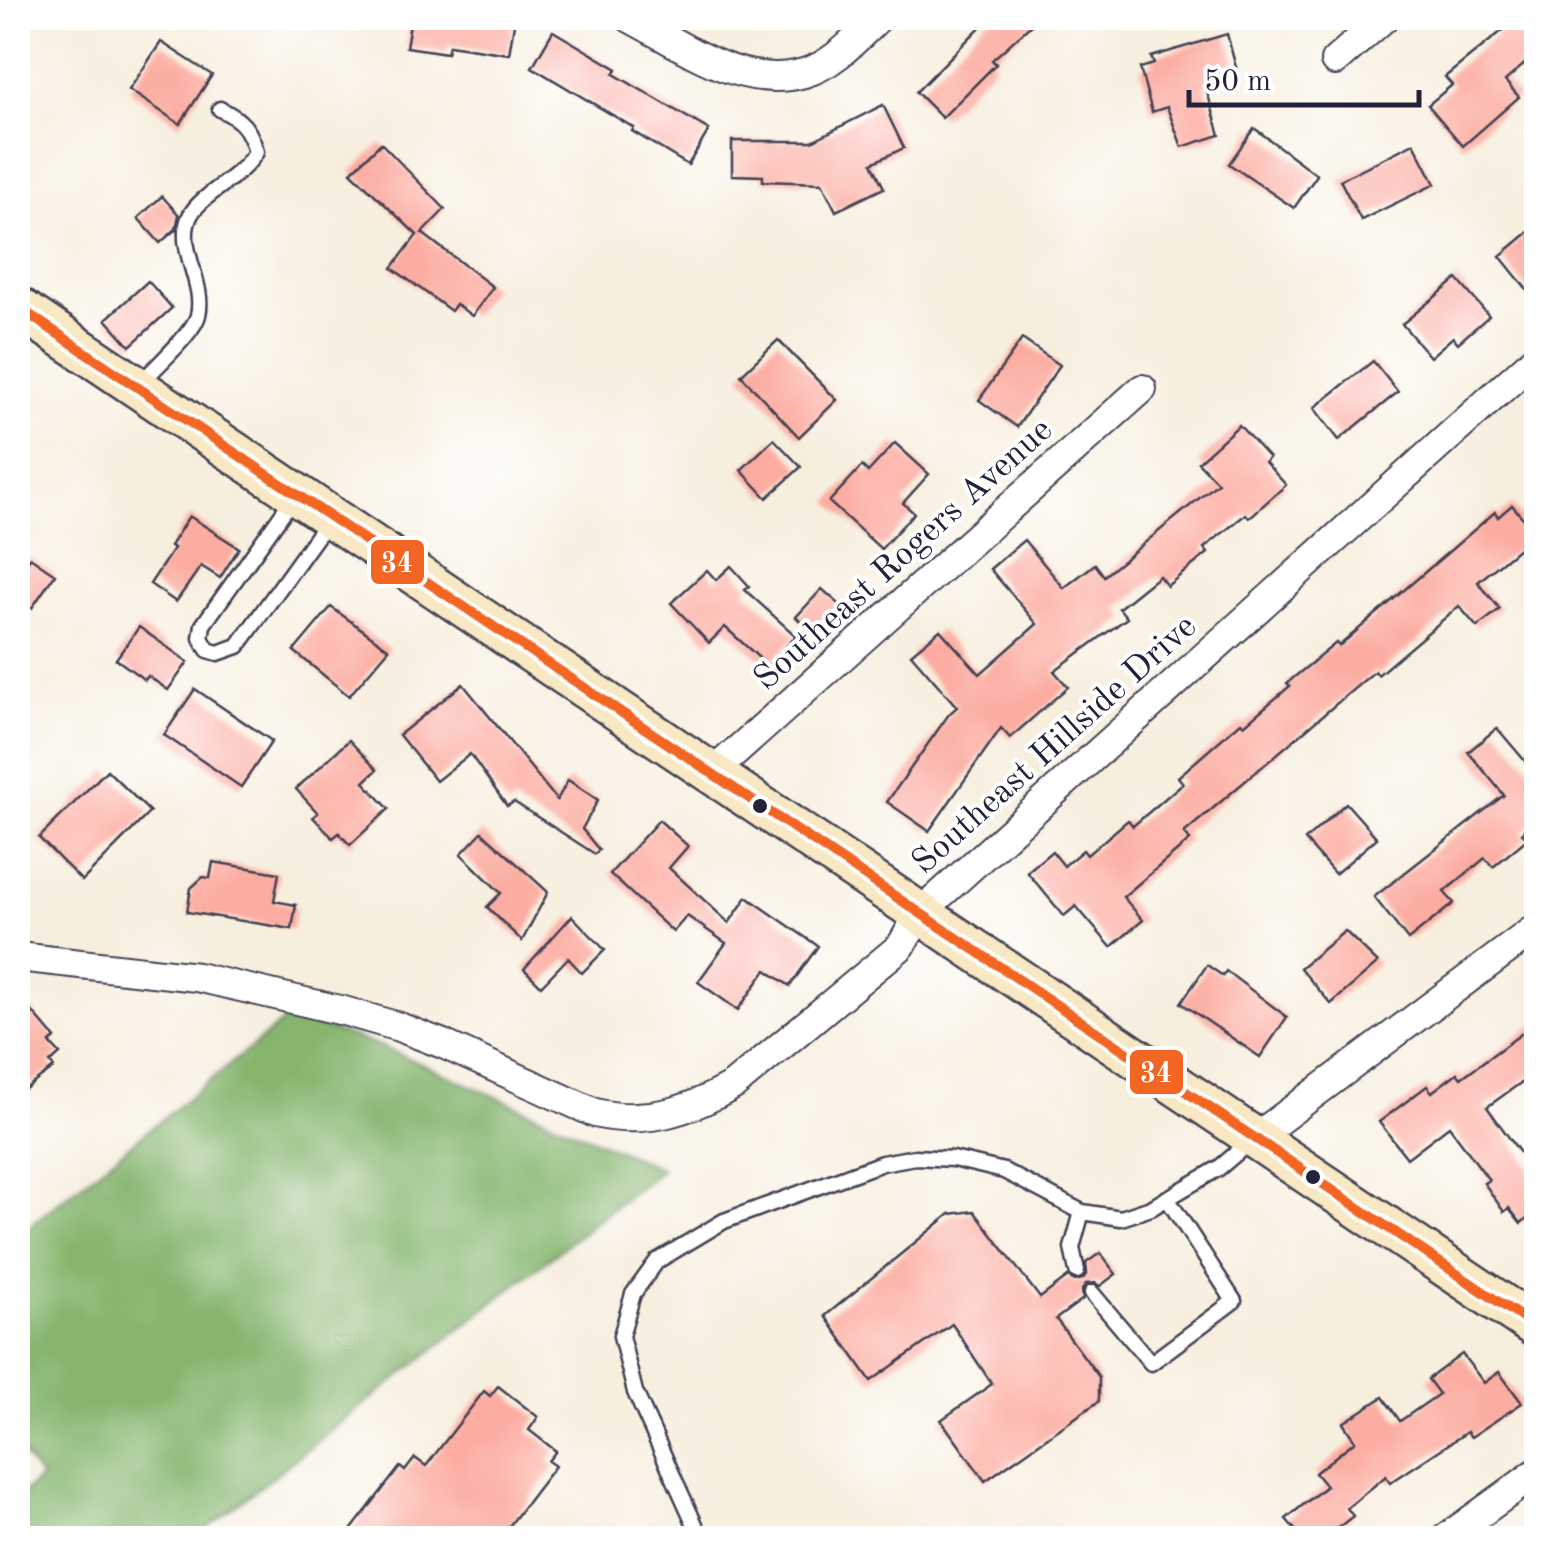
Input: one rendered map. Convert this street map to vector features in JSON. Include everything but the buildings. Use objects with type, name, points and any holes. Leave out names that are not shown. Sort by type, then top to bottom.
[{"type":"street","points":[[630,18],[736,73],[760,78],[805,73],[844,51],[878,18]]},
{"type":"street","points":[[1335,60],[1384,18]]},
{"type":"street","points":[[18,307],[1536,1327]]},
{"type":"street","name":"Southeast Hillside Drive","points":[[18,957],[197,976],[344,1011],[443,1044],[595,1112],[618,1118],[651,1117],[708,1100],[734,1086],[902,946],[920,913],[1536,358]]},
{"type":"street","name":"Southeast Rogers Avenue","points":[[712,772],[1142,389]]},
{"type":"street","points":[[1255,1138],[1536,928]]},
{"type":"street","points":[[1446,1538],[1536,1473]]},
{"type":"lane","points":[[138,387],[198,320],[201,295],[191,265],[187,228],[191,214],[246,169],[256,152],[252,134],[239,118],[220,109]]},
{"type":"lane","points":[[298,493],[203,624],[201,638],[208,650],[218,653],[238,646],[332,516]]},
{"type":"lane","points":[[701,1538],[635,1392],[621,1336],[633,1294],[657,1261],[724,1221],[882,1163],[915,1157],[952,1159],[1004,1171],[1082,1212],[1121,1218],[1151,1208],[1219,1168],[1255,1138]]},
{"type":"lane","points":[[1092,1293],[1151,1363],[1234,1301],[1167,1198]]},
{"type":"lane","points":[[1077,1270],[1072,1248],[1082,1212]]},
{"type":"green space","points":[[289,1017],[375,1044],[662,1169],[195,1538],[18,1538],[18,1497],[41,1478],[18,1448],[18,1235]]},
{"type":"transit line","name":"34","points":[[18,307],[1536,1327]]}]
